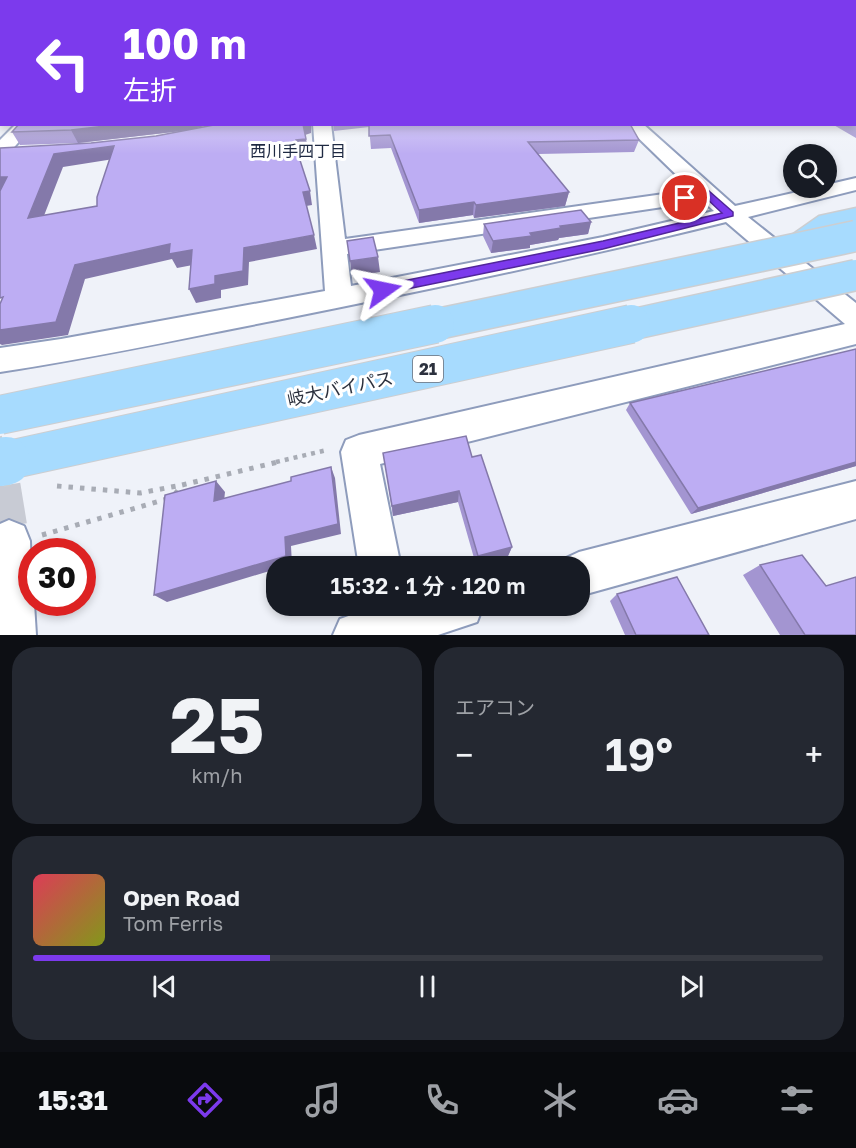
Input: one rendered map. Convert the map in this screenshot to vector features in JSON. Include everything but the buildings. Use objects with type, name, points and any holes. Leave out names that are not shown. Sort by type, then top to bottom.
[{"type":"highway","name":"21","points":[[789,250],[828,222],[856,216]]},
{"type":"highway","name":"21","points":[[0,415],[856,236]]},
{"type":"highway","name":"岐大バイパス","points":[[0,462],[848,279]]},
{"type":"street","points":[[0,152],[25,126]]},
{"type":"street","points":[[322,126],[339,298]]},
{"type":"street","points":[[634,126],[730,214],[856,318]]},
{"type":"street","points":[[0,152],[22,152]]},
{"type":"street","points":[[0,360],[62,351],[603,245],[856,184]]},
{"type":"street","points":[[334,248],[709,194]]},
{"type":"street","points":[[378,556],[359,452],[856,333]]},
{"type":"street","points":[[590,571],[856,500]]},
{"type":"street","points":[[10,545],[13,635]]},
{"type":"street","points":[[378,622],[409,616]]},
{"type":"path","points":[[48,485],[140,493],[344,446],[359,452]]},
{"type":"path","points":[[10,545],[53,530],[172,498],[182,485]]},
{"type":"tunnel","points":[[0,486],[9,541]]},
{"type":"district","name":"西川手四丁目","points":[[298,151]]},
{"type":"route","points":[[383,290],[603,245],[730,214],[709,194],[685,198]]}]
